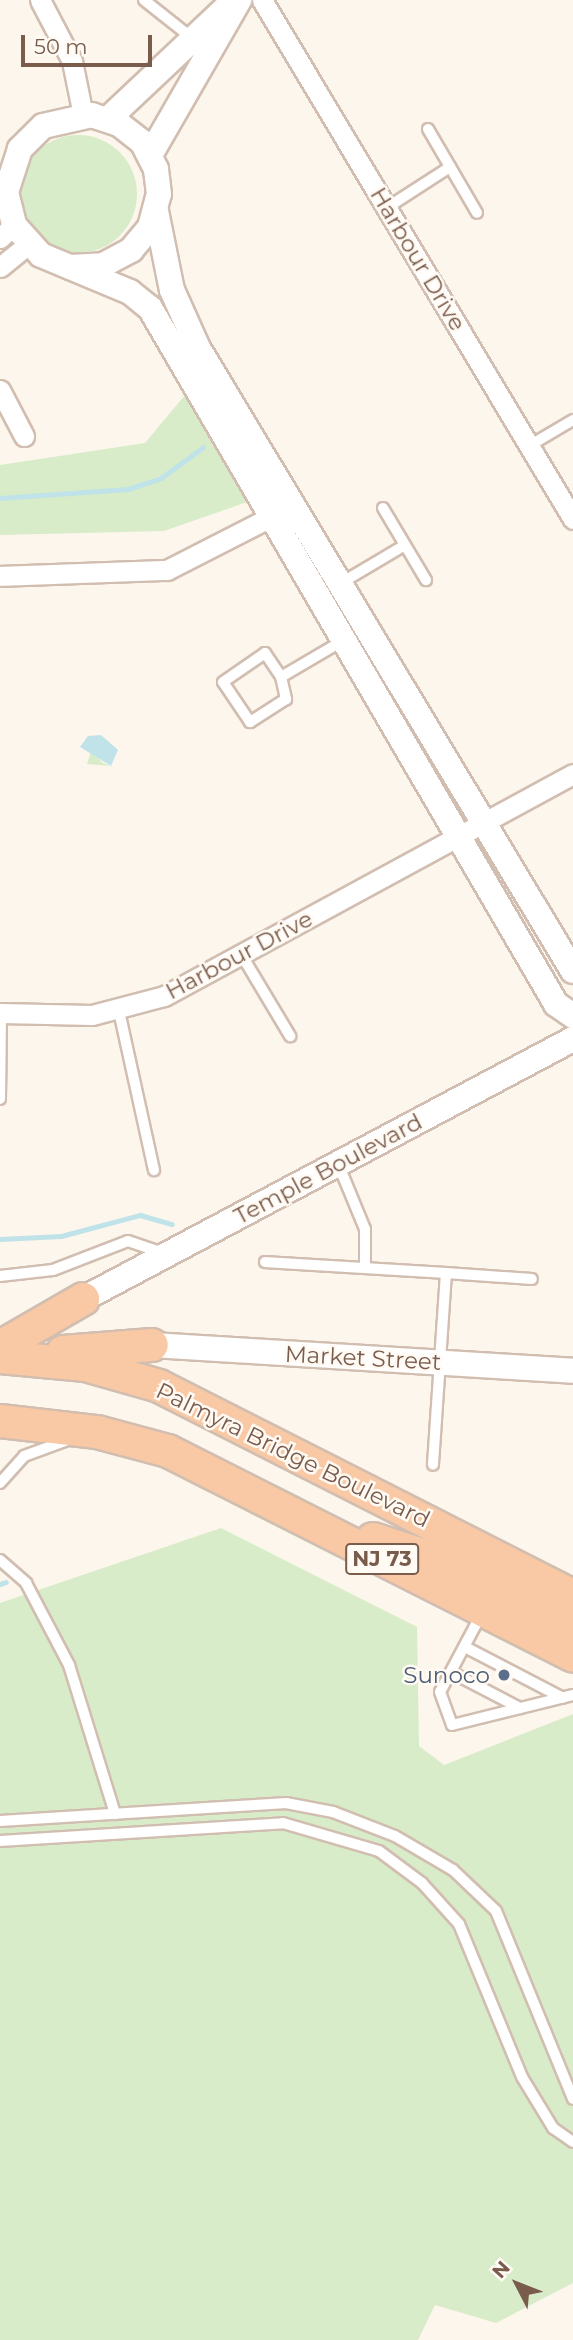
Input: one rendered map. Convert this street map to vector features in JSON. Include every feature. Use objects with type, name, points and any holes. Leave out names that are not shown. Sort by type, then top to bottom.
[{"type":"highway","points":[[9,1354],[83,1299]]},
{"type":"highway","points":[[9,1354],[152,1345]]},
{"type":"highway","name":"Palmyra Bridge Boulevard","points":[[9,1354],[86,1365],[182,1396],[573,1596]]},
{"type":"highway","name":"NJ 73","points":[[0,1421],[97,1432],[168,1451],[573,1656]]},
{"type":"highway","points":[[305,1520],[437,1558],[573,1624]]},
{"type":"street","points":[[40,0],[72,61],[83,115]]},
{"type":"street","points":[[108,119],[192,38],[238,0]]},
{"type":"street","points":[[150,155],[238,0]]},
{"type":"street","name":"Harbour Drive","points":[[262,0],[573,519]]},
{"type":"street","points":[[0,267],[14,235],[6,192],[20,149],[43,126],[83,115],[108,119],[135,135],[150,155],[158,178],[156,211],[172,290],[188,350]]},
{"type":"street","points":[[70,267],[103,265],[131,250],[156,211]]},
{"type":"street","points":[[14,235],[70,267],[146,303],[188,350],[474,832],[573,971]]},
{"type":"street","points":[[0,390],[24,436]]},
{"type":"street","points":[[0,576],[167,570],[282,511]]},
{"type":"street","name":"Harbour Drive","points":[[1,1013],[119,1011],[164,996],[474,832],[573,774]]},
{"type":"street","points":[[474,832],[523,941],[556,1004],[573,1016]]},
{"type":"street","points":[[523,941],[545,929]]},
{"type":"street","name":"Temple Boulevard","points":[[83,1299],[573,1039]]},
{"type":"street","name":"Market Street","points":[[152,1345],[573,1371]]},
{"type":"lane","points":[[144,0],[192,38]]},
{"type":"lane","points":[[428,129],[477,213]]},
{"type":"lane","points":[[388,208],[450,167]]},
{"type":"lane","points":[[529,446],[573,420]]},
{"type":"lane","points":[[383,508],[426,580]]},
{"type":"lane","points":[[330,590],[405,545]]},
{"type":"lane","points":[[281,677],[356,633]]},
{"type":"lane","points":[[265,653],[281,677],[286,699],[250,722],[223,682],[265,653]]},
{"type":"lane","points":[[241,954],[290,1036]]},
{"type":"lane","points":[[119,1011],[154,1170]]},
{"type":"lane","points":[[0,1099],[1,1013]]},
{"type":"lane","points":[[338,1164],[365,1229],[365,1268]]},
{"type":"lane","points":[[0,1276],[53,1270],[128,1241],[167,1255]]},
{"type":"lane","points":[[265,1262],[532,1279]]},
{"type":"lane","points":[[433,1465],[446,1273]]},
{"type":"lane","points":[[0,1483],[36,1449],[97,1432]]},
{"type":"lane","points":[[0,1560],[26,1583],[76,1684],[115,1814]]},
{"type":"lane","points":[[484,1610],[440,1692],[452,1725],[568,1697]]},
{"type":"lane","points":[[465,1647],[568,1697]]},
{"type":"lane","points":[[451,1672],[520,1708]]},
{"type":"lane","points":[[0,1821],[306,1805],[361,1821],[453,1870],[481,1893],[507,1932],[573,2099]]},
{"type":"lane","points":[[0,1841],[283,1823],[379,1851],[422,1882],[459,1924],[522,2077],[553,2128],[573,2143]]},
{"type":"green space","points":[[78,135],[101,139],[120,152],[133,171],[137,194],[133,217],[120,236],[101,249],[78,253],[55,249],[36,236],[23,217],[19,194],[23,171],[36,152],[55,139]]},
{"type":"green space","points":[[190,389],[256,499],[164,531],[0,535],[0,465],[145,443]]},
{"type":"green space","points":[[91,751],[103,763],[111,766],[87,764]]},
{"type":"green space","points":[[221,1528],[417,1627],[419,1746],[444,1765],[573,1714],[573,2283],[496,2323],[435,2305],[418,2340],[0,2340],[0,1603]]},
{"type":"water","points":[[101,735],[118,750],[111,766],[80,747],[88,736]]},
{"type":"waterway","points":[[0,498],[128,489],[161,478],[203,447]]},
{"type":"waterway","points":[[0,1239],[61,1236],[140,1215],[172,1224]]},
{"type":"waterway","points":[[0,1584],[6,1582]]},
{"type":"place","name":"Sunoco","points":[[504,1675]]}]
